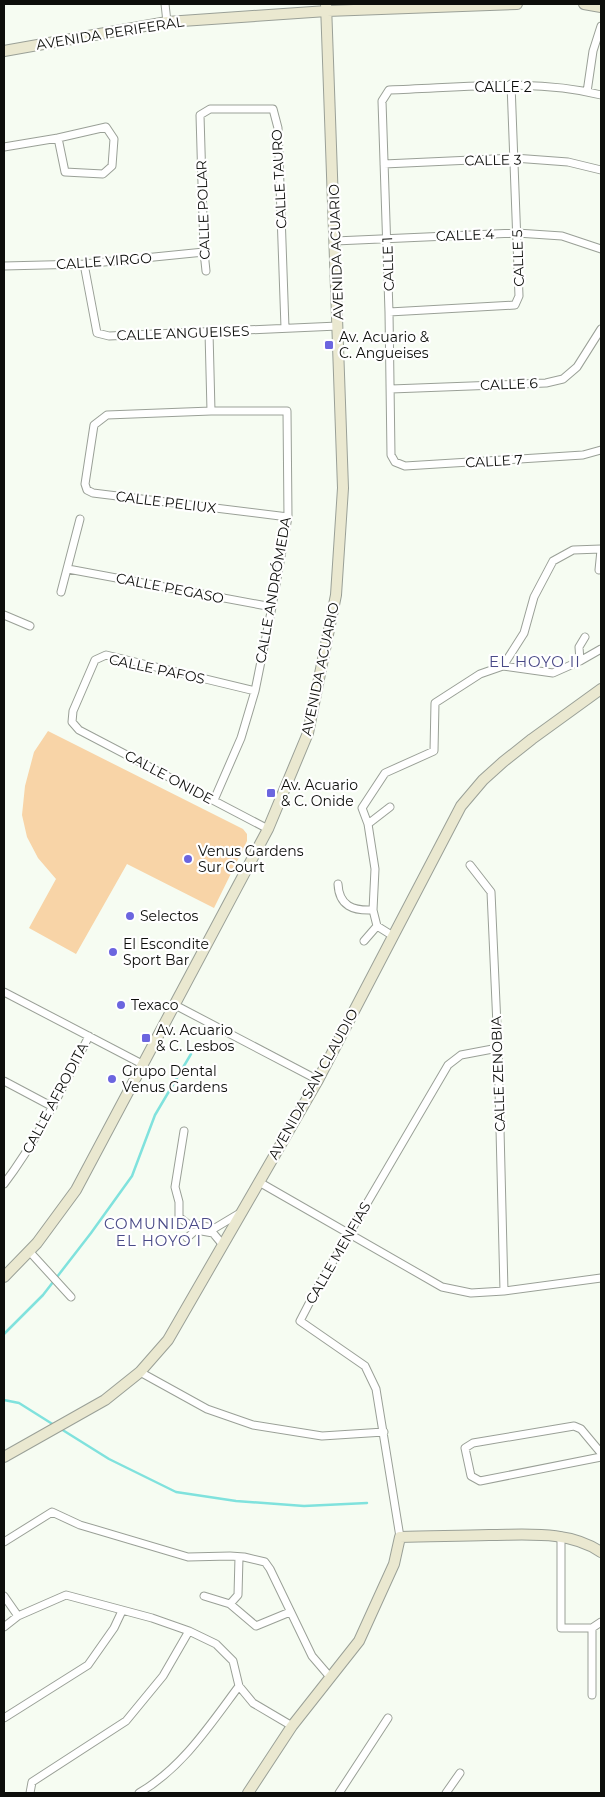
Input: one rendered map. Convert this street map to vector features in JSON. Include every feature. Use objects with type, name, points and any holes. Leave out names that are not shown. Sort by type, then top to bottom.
[{"type":"street","points":[[165,4],[167,22]]},
{"type":"street","name":"AVENIDA PERIFERAL","points":[[4,52],[167,22],[326,8],[516,4]]},
{"type":"street","points":[[584,4],[601,8]]},
{"type":"street","name":"AVENIDA ACUARIO","points":[[4,1277],[29,1251],[76,1190],[268,829],[308,733],[336,595],[343,488],[326,8]]},
{"type":"street","points":[[587,92],[593,51],[601,26]]},
{"type":"street","name":"CALLE 2","points":[[404,90],[510,84],[601,95]]},
{"type":"street","name":"CALLE 5","points":[[389,312],[516,305],[519,296],[510,84]]},
{"type":"street","name":"CALLE 1","points":[[391,455],[391,389],[382,101],[389,90],[404,90]]},
{"type":"street","name":"CALLE TAURO","points":[[201,149],[200,115],[210,109],[273,109],[278,128],[286,328]]},
{"type":"street","points":[[4,147],[58,138],[106,127],[114,139],[112,166],[103,174],[65,172],[58,138]]},
{"type":"street","name":"CALLE POLAR","points":[[201,149],[206,271]]},
{"type":"street","name":"CALLE 3","points":[[384,164],[514,158],[568,162],[601,170]]},
{"type":"street","name":"CALLE 4","points":[[335,241],[517,233],[562,236],[601,249]]},
{"type":"street","name":"CALLE VIRGO","points":[[4,266],[84,264],[204,252]]},
{"type":"street","name":"CALLE ANGUEISES","points":[[84,264],[97,333],[109,336],[338,326]]},
{"type":"street","name":"CALLE 6","points":[[391,389],[546,383],[563,378],[577,367],[601,329]]},
{"type":"street","points":[[208,332],[211,410]]},
{"type":"street","name":"CALLE ANDRÓMEDA","points":[[90,448],[94,425],[107,415],[211,410],[287,411],[288,517],[272,607],[255,691],[241,738],[214,800]]},
{"type":"street","name":"CALLE PELIUX","points":[[90,448],[86,484],[87,490],[93,493],[288,517]]},
{"type":"street","name":"CALLE 7","points":[[391,455],[395,462],[405,466],[583,456],[601,450]]},
{"type":"street","points":[[61,592],[80,519]]},
{"type":"street","points":[[503,666],[524,633],[534,597],[553,561],[574,550],[601,549],[599,570]]},
{"type":"street","name":"CALLE PEGASO","points":[[68,568],[272,607]]},
{"type":"street","points":[[4,615],[30,626]]},
{"type":"street","points":[[580,661],[580,647],[585,637]]},
{"type":"street","points":[[393,936],[378,926],[373,910],[376,870],[368,824],[362,808],[385,773],[434,751],[435,703],[480,674],[503,666],[552,673],[580,661],[601,649]]},
{"type":"street","name":"CALLE PAFOS","points":[[72,722],[73,711],[94,660],[106,655],[255,691]]},
{"type":"street","name":"AVENIDA SAN CLAUDIO","points":[[4,1457],[105,1400],[140,1372],[168,1340],[318,1080],[461,806],[483,780],[532,738],[601,689]]},
{"type":"street","name":"CALLE ONIDE","points":[[72,722],[79,730],[268,829]]},
{"type":"street","points":[[368,824],[390,807]]},
{"type":"street","name":"CALLE ZENOBIA","points":[[470,865],[490,892],[498,1048],[504,1291]]},
{"type":"street","points":[[338,884],[338,892],[346,905],[358,911],[373,910]]},
{"type":"street","points":[[364,941],[378,926]]},
{"type":"street","points":[[4,992],[144,1065]]},
{"type":"street","points":[[175,1005],[318,1080]]},
{"type":"street","name":"CALLE AFRODITA","points":[[4,1184],[22,1160],[89,1036]]},
{"type":"street","name":"CALLE MENFIAS","points":[[400,1537],[376,1389],[364,1366],[300,1321],[348,1234],[448,1065],[461,1055],[498,1048]]},
{"type":"street","points":[[4,1081],[52,1107]]},
{"type":"street","points":[[184,1131],[175,1187],[179,1202],[178,1217],[188,1224],[215,1228],[241,1213]]},
{"type":"street","points":[[259,1182],[442,1287],[471,1294],[601,1278]]},
{"type":"street","points":[[188,1238],[196,1230],[213,1234],[223,1245]]},
{"type":"street","points":[[29,1251],[71,1297]]},
{"type":"street","points":[[140,1372],[207,1409],[253,1425],[322,1436],[384,1432]]},
{"type":"street","points":[[601,1453],[581,1430],[574,1426],[473,1443],[465,1448],[471,1476],[480,1481],[601,1457]]},
{"type":"street","points":[[4,1542],[52,1512],[80,1525],[188,1557],[239,1557],[265,1562],[312,1656],[330,1677]]},
{"type":"street","points":[[248,1793],[292,1726],[358,1641],[394,1564],[400,1537],[551,1535],[577,1539],[592,1545],[601,1552]]},
{"type":"street","points":[[562,1536],[561,1628],[592,1628],[601,1622]]},
{"type":"street","points":[[230,1604],[238,1595],[239,1557]]},
{"type":"street","points":[[4,1627],[18,1616],[66,1595],[152,1618],[189,1631],[216,1644],[233,1661],[239,1686],[253,1703],[292,1726]]},
{"type":"street","points":[[4,1596],[18,1616]]},
{"type":"street","points":[[204,1596],[230,1604],[256,1626],[290,1612]]},
{"type":"street","points":[[4,1718],[88,1665],[114,1628],[122,1611]]},
{"type":"street","points":[[592,1628],[592,1695]]},
{"type":"street","points":[[30,1793],[32,1782],[126,1722],[162,1676],[189,1631]]},
{"type":"street","points":[[139,1793],[148,1788],[191,1750],[239,1686]]},
{"type":"street","points":[[339,1793],[388,1718]]},
{"type":"street","points":[[446,1793],[460,1773]]},
{"type":"shaded area","points":[[48,731],[243,829],[247,834],[247,841],[214,908],[127,864],[76,954],[29,928],[56,879],[38,858],[27,837],[22,815],[25,786],[34,752]]},
{"type":"waterway","points":[[4,1334],[43,1295],[132,1176],[155,1115],[191,1054]]},
{"type":"waterway","points":[[4,1400],[19,1403],[54,1425]]},
{"type":"waterway","points":[[61,1429],[109,1459],[176,1492],[236,1501],[304,1506],[367,1503]]},
{"type":"place","name":"Av. Acuario & C. Angueises","points":[[329,345]]},
{"type":"place","name":"Av. Acuario & C. Onide","points":[[271,793]]},
{"type":"place","name":"Venus Gardens Sur Court","points":[[188,859]]},
{"type":"place","name":"Selectos","points":[[130,916]]},
{"type":"place","name":"El Escondite Sport Bar","points":[[113,952]]},
{"type":"place","name":"Texaco","points":[[121,1005]]},
{"type":"place","name":"Av. Acuario & C. Lesbos","points":[[146,1038]]},
{"type":"place","name":"Grupo Dental Venus Gardens","points":[[112,1079]]},
{"type":"district","name":"EL HOYO II","points":[[535,662]]},
{"type":"district","name":"COMUNIDAD EL HOYO I","points":[[159,1232]]}]
